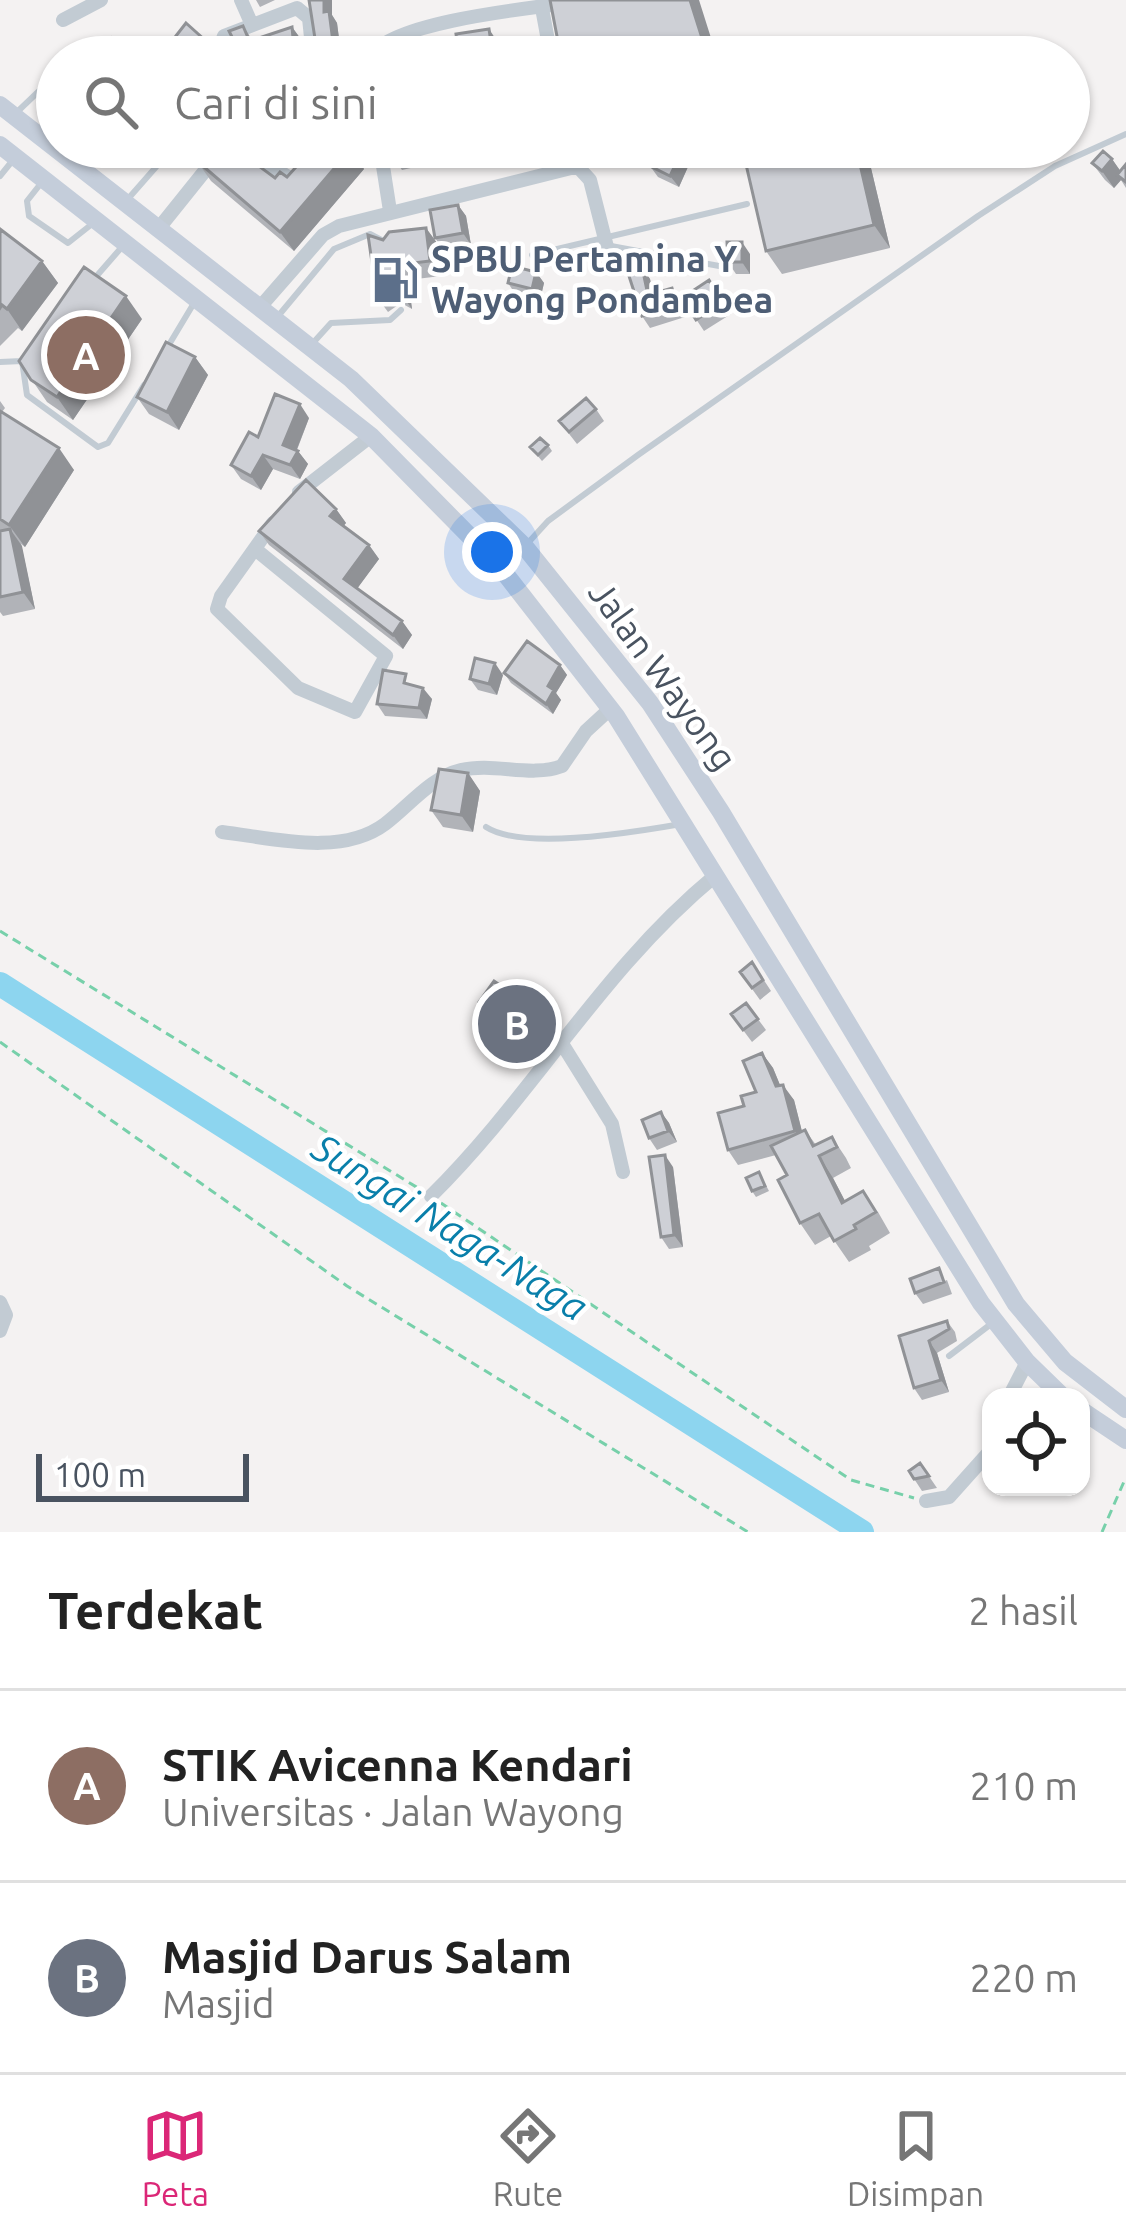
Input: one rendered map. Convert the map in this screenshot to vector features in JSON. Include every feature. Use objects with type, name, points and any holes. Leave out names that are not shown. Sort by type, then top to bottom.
[{"type":"main road","name":"Jalan Wayong","points":[[7,110],[36,133]]},
{"type":"main road","name":"Jalan Wayong","points":[[7,151],[370,436],[463,526],[556,635],[611,708],[994,1322],[1054,1388]]},
{"type":"main road","name":"Jalan Wayong","points":[[81,168],[311,345],[525,547],[650,704],[721,812],[1016,1304],[1065,1362],[1126,1409]]},
{"type":"main road","points":[[556,635],[582,616]]},
{"type":"main road","points":[[1090,1416],[1126,1440]]},
{"type":"street","points":[[63,20],[101,0]]},
{"type":"street","points":[[242,0],[253,25]]},
{"type":"street","points":[[402,36],[427,27],[592,0]]},
{"type":"street","points":[[542,8],[547,36]]},
{"type":"street","points":[[230,36],[303,10],[309,36]]},
{"type":"street","points":[[159,228],[207,168]]},
{"type":"street","points":[[268,168],[280,177],[302,177],[308,168]]},
{"type":"street","points":[[383,168],[390,211]]},
{"type":"street","points":[[269,312],[323,235],[390,211],[575,168],[590,180],[607,244]]},
{"type":"street","points":[[255,549],[386,656],[356,712],[298,688],[218,609],[255,549],[285,508],[370,436]]},
{"type":"street","points":[[222,832],[317,842],[365,836],[447,775],[492,767],[543,771],[562,766],[586,730],[611,708]]},
{"type":"street","points":[[431,1196],[480,1146],[649,932],[716,875]]},
{"type":"street","points":[[560,1042],[612,1124],[623,1172]]},
{"type":"street","points":[[0,1302],[6,1315],[0,1330]]},
{"type":"street","points":[[1014,1388],[1027,1362]]},
{"type":"street","points":[[926,1501],[949,1497],[982,1460]]},
{"type":"lane","points":[[7,110],[36,94]]},
{"type":"lane","points":[[1090,151],[1126,134]]},
{"type":"lane","points":[[0,176],[7,151]]},
{"type":"lane","points":[[125,202],[155,168]]},
{"type":"lane","points":[[525,547],[548,521],[638,455],[934,247],[1056,168]]},
{"type":"lane","points":[[44,179],[27,201],[29,216],[68,243],[96,220]]},
{"type":"lane","points":[[532,255],[607,244],[747,204]]},
{"type":"lane","points":[[269,312],[334,249],[370,234],[385,237],[392,248]]},
{"type":"lane","points":[[82,293],[127,242]]},
{"type":"lane","points":[[607,244],[730,268]]},
{"type":"lane","points":[[160,359],[196,300]]},
{"type":"lane","points":[[311,345],[331,323],[390,320],[401,310]]},
{"type":"lane","points":[[0,362],[22,361],[37,344]]},
{"type":"lane","points":[[22,361],[27,395],[98,447],[108,443],[148,379]]},
{"type":"lane","points":[[485,827],[503,836],[551,839],[684,824]]},
{"type":"lane","points":[[949,1356],[994,1322]]},
{"type":"path","points":[[0,931],[431,1196],[851,1480],[926,1501]]},
{"type":"path","points":[[0,1042],[347,1286],[748,1532]]},
{"type":"path","points":[[1102,1532],[1126,1477]]},
{"type":"building","points":[[309,0],[324,0],[332,36],[315,36]]},
{"type":"building","points":[[550,0],[690,0],[701,36],[557,36]]},
{"type":"building","points":[[186,23],[200,36],[176,36]]},
{"type":"building","points":[[243,26],[247,36],[232,36],[229,31]]},
{"type":"building","points":[[292,27],[293,36],[265,36]]},
{"type":"building","points":[[489,29],[490,36],[456,36]]},
{"type":"building","points":[[1103,151],[1112,159],[1102,171],[1092,163]]},
{"type":"building","points":[[205,168],[261,168],[275,178],[280,172],[287,177],[295,168],[335,168],[280,232]]},
{"type":"building","points":[[747,168],[861,168],[874,225],[766,251]]},
{"type":"building","points":[[458,205],[463,233],[435,238],[430,210]]},
{"type":"building","points":[[426,228],[430,261],[397,265],[401,294],[390,287],[377,297],[368,235],[383,240],[389,232]]},
{"type":"building","points":[[0,229],[42,261],[7,309],[0,308]]},
{"type":"building","points":[[727,242],[742,242],[742,262],[728,262]]},
{"type":"building","points":[[512,266],[536,272],[532,289],[508,283]]},
{"type":"building","points":[[84,267],[126,296],[57,397],[31,380],[19,361]]},
{"type":"building","points":[[642,267],[648,295],[672,288],[677,305],[642,316],[627,270]]},
{"type":"building","points":[[709,280],[723,302],[696,320],[682,298]]},
{"type":"building","points":[[166,342],[195,357],[167,412],[137,397]]},
{"type":"building","points":[[275,394],[300,404],[283,445],[298,451],[290,465],[263,455],[251,476],[231,465],[249,432],[258,437]]},
{"type":"building","points":[[586,398],[596,409],[569,432],[559,421]]},
{"type":"building","points":[[0,411],[59,448],[9,525],[0,519]]},
{"type":"building","points":[[540,438],[548,445],[538,455],[530,447]]},
{"type":"building","points":[[306,480],[336,509],[330,516],[369,545],[344,579],[402,621],[393,635],[259,531]]},
{"type":"building","points":[[10,529],[23,592],[0,597],[0,531]]},
{"type":"building","points":[[527,641],[560,665],[548,686],[554,690],[546,704],[504,673]]},
{"type":"building","points":[[475,658],[495,663],[489,684],[470,679]]},
{"type":"building","points":[[383,670],[406,674],[404,683],[423,688],[419,708],[377,704]]},
{"type":"building","points":[[439,769],[468,773],[461,815],[431,810]]},
{"type":"building","points":[[752,962],[763,980],[752,988],[740,972]]},
{"type":"building","points":[[494,981],[523,1001],[509,1022],[479,1002]]},
{"type":"building","points":[[746,1003],[758,1019],[743,1030],[731,1014]]},
{"type":"building","points":[[762,1053],[776,1086],[783,1085],[795,1131],[728,1150],[718,1113],[744,1106],[741,1096],[756,1092],[743,1061]]},
{"type":"building","points":[[661,1112],[668,1131],[649,1138],[642,1120]]},
{"type":"building","points":[[805,1130],[813,1146],[832,1137],[837,1147],[819,1156],[842,1203],[863,1191],[876,1212],[834,1241],[819,1214],[800,1223],[778,1180],[787,1175],[771,1146]]},
{"type":"building","points":[[665,1155],[674,1235],[661,1237],[649,1157]]},
{"type":"building","points":[[759,1172],[765,1186],[752,1191],[746,1178]]},
{"type":"building","points":[[939,1268],[944,1282],[915,1293],[910,1279]]},
{"type":"building","points":[[947,1321],[949,1329],[929,1341],[941,1380],[914,1388],[899,1336]]},
{"type":"building","points":[[920,1463],[929,1476],[914,1479],[909,1471]]},
{"type":"waterway","name":"Sungai Naga-Naga","points":[[0,984],[862,1532]]},
{"type":"place","name":"SPBU Pertamina Y Wayong Pondambea","points":[[395,280]]},
{"type":"place","name":"STIK Avicenna Kendari","points":[[86,355]]},
{"type":"place","name":"Masjid Darus Salam","points":[[517,1024]]}]
